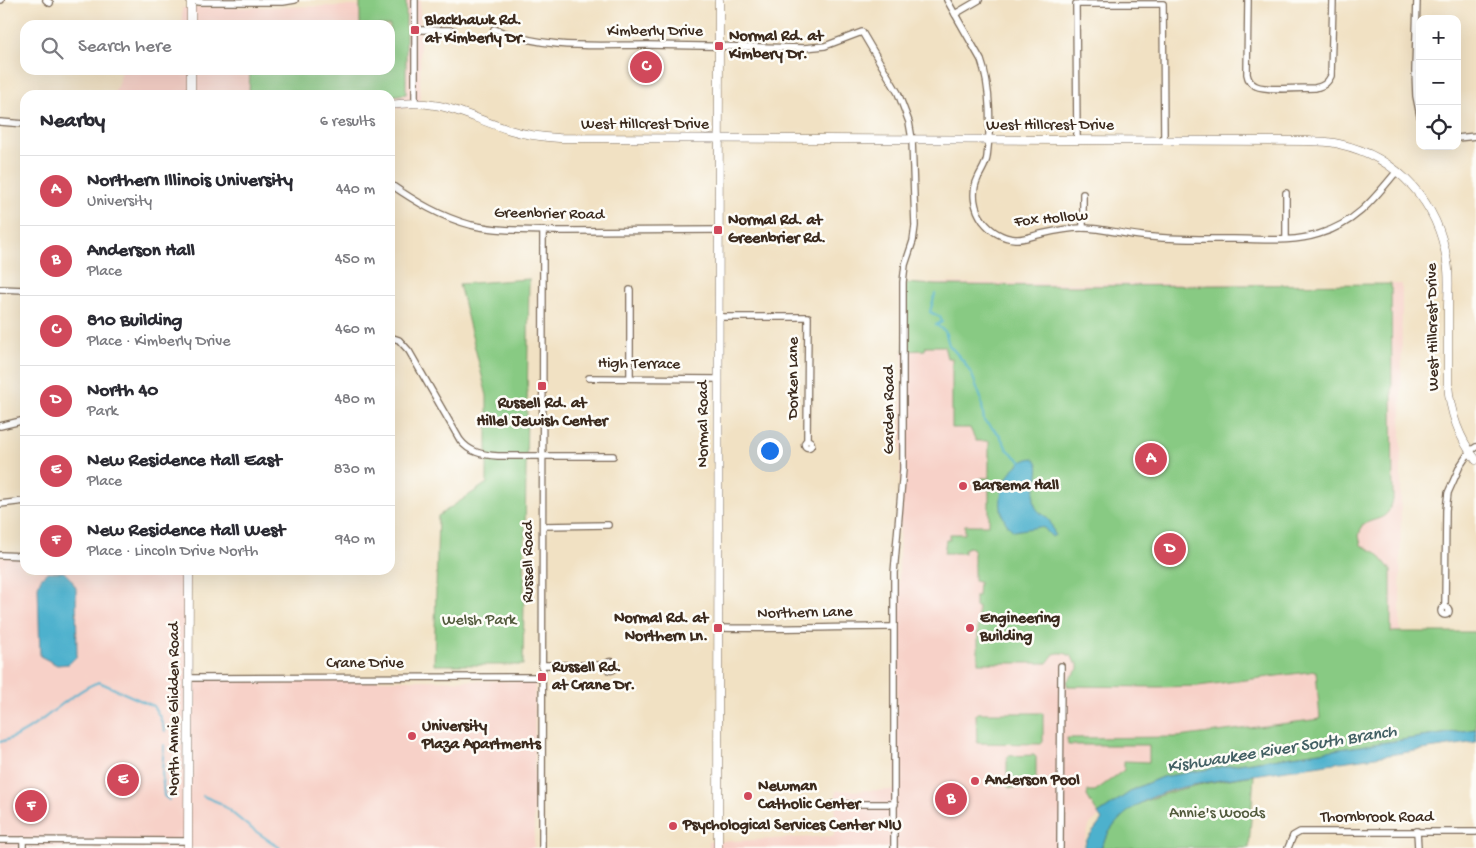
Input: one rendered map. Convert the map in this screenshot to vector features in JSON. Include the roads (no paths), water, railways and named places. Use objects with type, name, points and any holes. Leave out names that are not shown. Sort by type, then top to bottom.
[{"type":"street","points":[[191,20],[191,0],[199,2],[283,2],[295,0]]},
{"type":"street","points":[[415,0],[415,102]]},
{"type":"street","name":"Normal Road","points":[[718,848],[719,0]]},
{"type":"street","name":"Fox Hollow","points":[[947,0],[981,60],[984,70],[988,93],[987,159],[977,180],[974,194],[979,214],[989,228],[1000,235],[1018,239],[1056,231],[1083,228],[1166,238],[1302,238],[1333,229],[1351,219],[1373,200],[1397,171]]},
{"type":"street","points":[[955,14],[979,0]]},
{"type":"street","points":[[1248,0],[1247,74],[1248,80],[1261,88],[1315,88],[1326,84],[1330,76],[1333,0]]},
{"type":"street","points":[[1417,0],[1415,71],[1418,105]]},
{"type":"street","points":[[1077,140],[1076,4],[1163,4],[1164,140]]},
{"type":"street","name":"Kimberly Drive","points":[[494,29],[516,37],[552,44],[818,47]]},
{"type":"street","points":[[415,30],[452,30]]},
{"type":"street","name":"Garden Road","points":[[818,47],[862,32],[898,93],[909,122],[912,140],[915,226],[903,282],[903,469],[896,538],[893,627],[894,848]]},
{"type":"street","points":[[191,75],[191,90]]},
{"type":"street","name":"West Hillcrest Drive","points":[[395,104],[415,102],[434,104],[458,110],[508,130],[550,138],[1308,141],[1333,143],[1367,153],[1397,171],[1410,182],[1426,202],[1444,242],[1448,272],[1449,394],[1456,424],[1473,450],[1476,460]]},
{"type":"street","points":[[0,122],[20,124]]},
{"type":"street","points":[[1461,138],[1476,136]]},
{"type":"street","name":"Greenbrier Road","points":[[395,187],[424,207],[448,218],[505,230],[718,230]]},
{"type":"street","points":[[1286,193],[1286,239]]},
{"type":"street","points":[[1083,194],[1083,228]]},
{"type":"street","name":"Russell Road","points":[[542,848],[543,230]]},
{"type":"street","points":[[0,290],[20,290]]},
{"type":"street","points":[[630,290],[630,378]]},
{"type":"street","name":"Dorken Lane","points":[[718,317],[808,317],[807,440]]},
{"type":"street","points":[[395,339],[399,340],[409,351],[460,440],[467,448],[488,456],[614,456]]},
{"type":"street","name":"High Terrace","points":[[589,378],[718,379]]},
{"type":"street","points":[[0,426],[20,421]]},
{"type":"street","points":[[1445,606],[1447,500],[1456,474],[1473,450]]},
{"type":"street","points":[[0,504],[20,502]]},
{"type":"street","points":[[543,526],[608,525]]},
{"type":"street","points":[[0,555],[20,556]]},
{"type":"street","name":"North Annie Glidden Road","points":[[188,844],[189,575]]},
{"type":"street","name":"Northern Lane","points":[[718,628],[893,627]]},
{"type":"street","points":[[542,665],[606,665]]},
{"type":"street","points":[[1060,848],[1061,666]]},
{"type":"street","name":"Crane Drive","points":[[189,678],[542,678]]},
{"type":"street","points":[[833,804],[895,804]]},
{"type":"street","name":"Thornbrook Road","points":[[1288,848],[1293,836],[1300,832],[1476,832]]},
{"type":"street","points":[[1417,832],[1418,848]]},
{"type":"street","points":[[0,840],[188,844]]},
{"type":"street","points":[[23,840],[23,848]]},
{"type":"water","points":[[1033,458],[1039,470],[1034,491],[1034,501],[1038,511],[1050,522],[1055,535],[1052,537],[1044,528],[1039,527],[1014,531],[1006,523],[1002,513],[1002,489],[1007,478],[1023,462]]},
{"type":"water","points":[[44,575],[67,575],[76,588],[77,656],[69,664],[57,665],[40,656],[38,586]]},
{"type":"water","points":[[1476,729],[1476,742],[1226,779],[1170,791],[1137,805],[1123,816],[1111,830],[1101,848],[1084,848],[1086,841],[1102,820],[1098,814],[1136,788],[1162,777]]},
{"type":"waterway","points":[[935,294],[930,312],[940,317],[942,322],[936,325],[945,331],[949,345],[964,362],[972,375],[981,398],[984,421],[999,434],[1007,449],[1022,462]]},
{"type":"waterway","points":[[0,742],[28,730],[80,691],[99,682],[153,706],[159,715],[165,731]]},
{"type":"waterway","points":[[164,745],[162,772],[164,796],[169,800]]},
{"type":"waterway","points":[[203,796],[220,803],[248,826],[280,848]]},
{"type":"place","name":"Blackhawk Rd. at Kimberly Dr.","points":[[415,30]]},
{"type":"place","name":"Normal Rd. at Kimbery Dr.","points":[[719,46]]},
{"type":"place","name":"810 Building","points":[[646,67]]},
{"type":"place","name":"Normal Rd. at Greenbrier Rd.","points":[[718,230]]},
{"type":"place","name":"Russell Rd. at Hillel Jewish Center","points":[[542,386]]},
{"type":"place","name":"Northern Illinois University","points":[[1151,459]]},
{"type":"place","name":"Barsema Hall","points":[[963,486]]},
{"type":"place","name":"North 40","points":[[1170,549]]},
{"type":"place","name":"Normal Rd. at Northern Ln.","points":[[718,628]]},
{"type":"place","name":"Engineering Building","points":[[970,628]]},
{"type":"place","name":"Russell Rd. at Crane Dr.","points":[[542,677]]},
{"type":"place","name":"University Plaza Apartments","points":[[412,736]]},
{"type":"place","name":"New Residence Hall East","points":[[123,780]]},
{"type":"place","name":"Anderson Pool","points":[[975,781]]},
{"type":"place","name":"Newman Catholic Center","points":[[748,796]]},
{"type":"place","name":"Anderson Hall","points":[[951,799]]},
{"type":"place","name":"New Residence Hall West","points":[[31,806]]},
{"type":"place","name":"Psychological Services Center NIU","points":[[673,826]]},
{"type":"park label","name":"Welsh Park","points":[[479,621]]},
{"type":"park label","name":"Annie's Woods","points":[[1217,814]]},
{"type":"water label","name":"Kishwaukee River South Branch","points":[[1282,750]]}]
